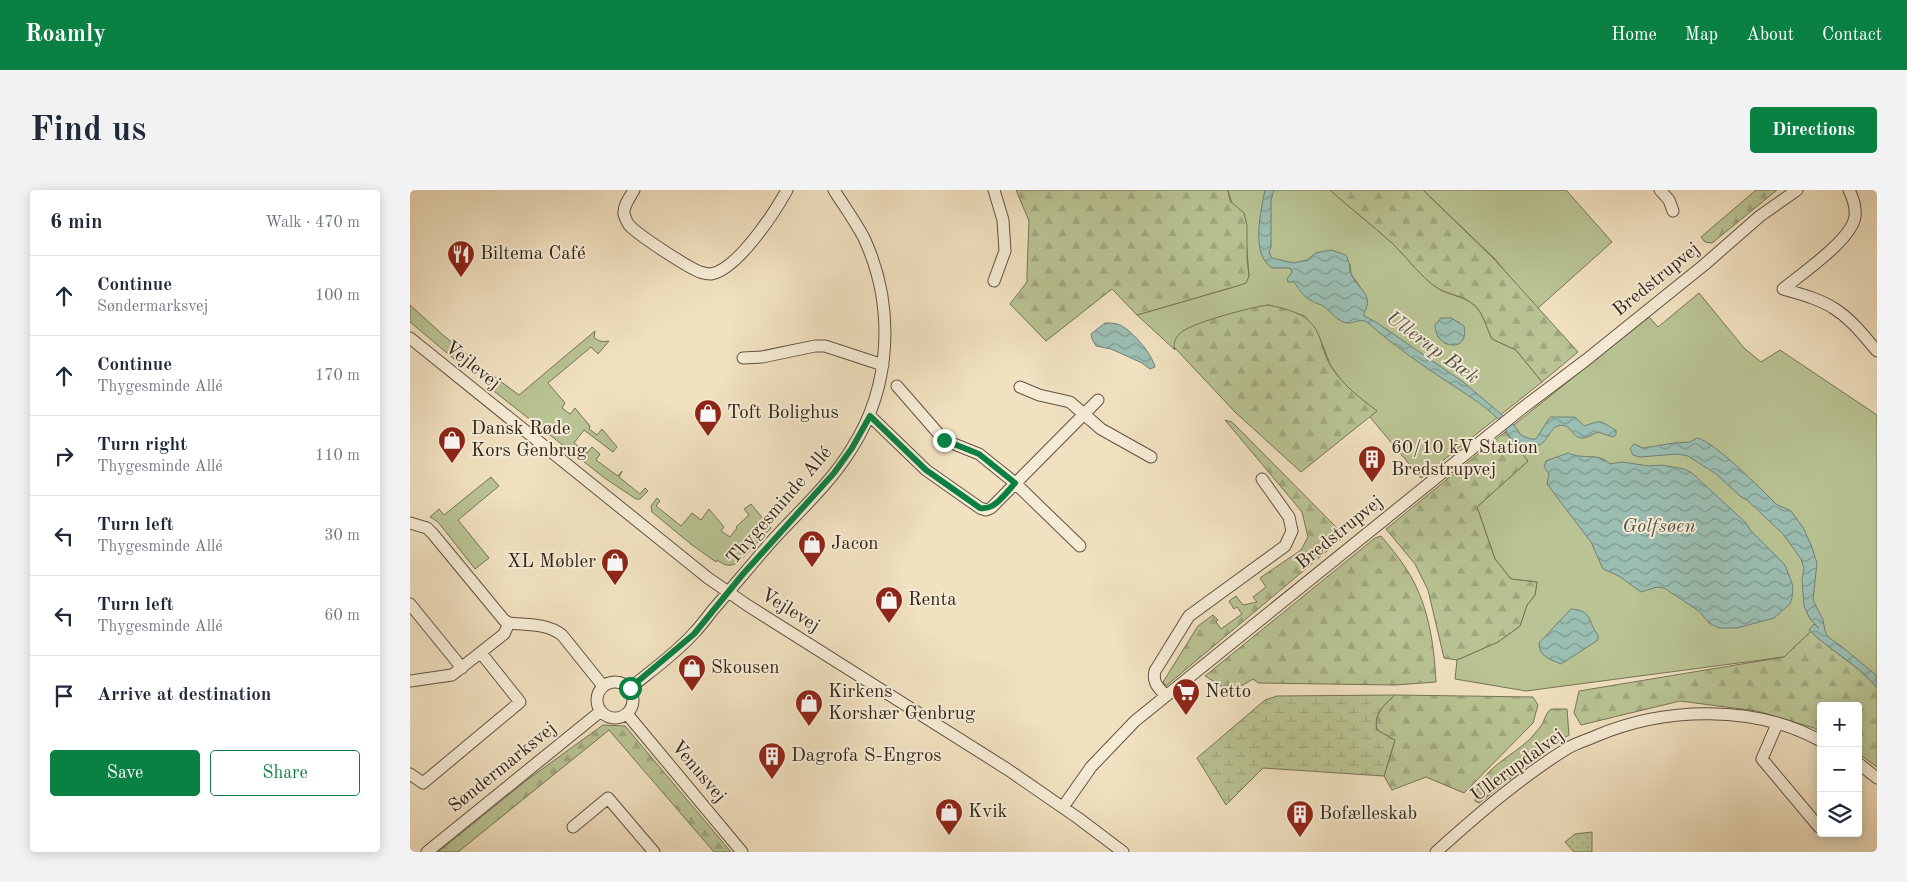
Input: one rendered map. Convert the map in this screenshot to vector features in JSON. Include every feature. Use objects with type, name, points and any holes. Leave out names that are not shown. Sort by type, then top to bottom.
[{"type":"street","points":[[634,190],[627,201],[624,213],[628,224],[700,272],[709,274],[720,271],[764,228],[787,190]]},
{"type":"street","name":"Thygesminde Allé","points":[[728,592],[834,473],[852,448],[870,416],[878,391],[885,339],[884,313],[880,288],[874,264],[864,238],[834,190]]},
{"type":"street","points":[[994,190],[1004,220],[1005,251],[994,281]]},
{"type":"street","points":[[1660,190],[1669,200],[1673,211]]},
{"type":"street","name":"Bredstrupvej","points":[[1063,807],[1085,774],[1121,734],[1166,696],[1500,426],[1704,265],[1755,221],[1796,190]]},
{"type":"street","points":[[1849,190],[1854,201],[1856,216],[1852,228],[1844,239],[1783,289],[1834,308],[1849,320],[1877,351]]},
{"type":"street","name":"Vejlevej","points":[[410,338],[708,578],[747,605],[1007,769],[1063,807],[1123,852]]},
{"type":"street","points":[[743,358],[762,357],[815,346],[825,346],[883,365]]},
{"type":"street","points":[[897,386],[944,440],[979,454],[1015,483],[1080,546]]},
{"type":"street","points":[[1020,387],[1039,395],[1070,402],[1101,429],[1151,457]]},
{"type":"street","points":[[870,416],[926,470],[980,508],[986,510],[991,508],[1098,400]]},
{"type":"street","points":[[1166,696],[1153,678],[1155,671],[1188,616],[1285,546],[1292,531],[1289,517],[1262,479]]},
{"type":"street","points":[[410,523],[427,528],[433,534],[504,620],[509,623],[547,626],[555,629],[562,635],[601,684]]},
{"type":"street","points":[[630,688],[694,634],[728,592]]},
{"type":"street","points":[[410,604],[462,668]]},
{"type":"street","points":[[410,681],[452,675],[504,634],[509,623]]},
{"type":"street","points":[[410,774],[423,783],[520,702],[481,653]]},
{"type":"street","points":[[620,682],[630,688],[634,699],[627,714],[613,718],[601,711],[598,706],[597,695],[601,684],[620,682]]},
{"type":"street","name":"Søndermarksvej","points":[[427,852],[601,711]]},
{"type":"street","name":"Ullerupdalvej","points":[[1436,852],[1527,777],[1569,747],[1612,729],[1685,713],[1732,715],[1777,724],[1817,739]]},
{"type":"street","name":"Venusvej","points":[[627,714],[742,852]]},
{"type":"street","points":[[1777,724],[1762,759],[1817,825]]},
{"type":"street","points":[[1862,766],[1877,778]]},
{"type":"street","points":[[573,827],[608,798],[654,852]]},
{"type":"green space","points":[[1016,190],[1228,190],[1230,201],[1244,213],[1247,225],[1249,276],[1246,283],[1137,315],[1112,289],[1046,341],[1010,304],[1027,282],[1029,221]]},
{"type":"green space","points":[[1228,190],[1330,190],[1392,243],[1432,284],[1474,305],[1482,316],[1492,339],[1516,350],[1542,382],[1421,478],[1369,416],[1376,411],[1341,380],[1331,366],[1318,334],[1305,316],[1268,305],[1174,347],[1175,350],[1137,315],[1246,282],[1249,276],[1244,213],[1232,204]],"holes":[[[1316,253],[1350,264],[1351,274],[1363,291],[1364,313],[1342,317],[1327,303],[1306,293],[1288,265],[1308,260]],[[1441,318],[1459,322],[1463,340],[1446,344],[1438,337]]]},
{"type":"green space","points":[[1330,190],[1423,190],[1494,259],[1578,352],[1542,382],[1516,350],[1492,339],[1482,316],[1474,305],[1432,284],[1392,243]]},
{"type":"green space","points":[[1423,190],[1566,190],[1612,242],[1537,309],[1494,258]]},
{"type":"green space","points":[[1756,190],[1777,190],[1712,243],[1705,242],[1701,237]]},
{"type":"green space","points":[[1699,293],[1744,348],[1761,362],[1780,350],[1877,415],[1877,688],[1811,632],[1784,657],[1526,691],[1455,679],[1457,660],[1498,642],[1520,626],[1527,605],[1535,595],[1537,582],[1511,579],[1495,559],[1477,507],[1528,461],[1505,432],[1649,317],[1658,327]]},
{"type":"green space","points":[[410,305],[475,361],[476,365],[472,369],[466,369],[410,322]]},
{"type":"green space","points":[[1268,305],[1291,311],[1310,322],[1319,336],[1332,368],[1353,391],[1377,411],[1301,472],[1235,412],[1174,347],[1178,336],[1190,327],[1224,315]]},
{"type":"green space","points":[[595,331],[594,337],[596,339],[609,341],[598,354],[591,347],[548,383],[565,403],[562,408],[570,414],[575,408],[590,426],[589,429],[597,435],[602,429],[617,447],[613,452],[584,430],[574,443],[587,453],[592,447],[600,454],[596,460],[618,476],[622,471],[619,477],[640,494],[645,488],[648,491],[640,499],[636,499],[606,479],[486,385],[487,376],[492,375],[519,395]]},
{"type":"green space","points":[[1225,420],[1232,422],[1345,536],[1166,686],[1163,682],[1198,626],[1213,615],[1218,620],[1216,622],[1221,629],[1242,614],[1237,607],[1234,609],[1229,601],[1236,596],[1243,605],[1257,602],[1253,597],[1266,587],[1260,578],[1301,550],[1308,537],[1302,512]]},
{"type":"green space","points":[[1505,432],[1528,461],[1477,507],[1495,559],[1511,579],[1537,582],[1535,595],[1527,605],[1520,626],[1498,642],[1457,660],[1444,658],[1428,590],[1415,564],[1386,529]]},
{"type":"green space","points":[[491,477],[499,486],[458,520],[489,558],[475,569],[438,522],[430,517],[439,509],[444,515]]},
{"type":"green space","points":[[657,498],[660,501],[656,506],[681,526],[692,513],[701,520],[709,509],[724,527],[721,531],[730,537],[736,527],[749,515],[744,509],[751,504],[771,528],[738,563],[726,565],[717,560],[716,562],[692,545],[652,512],[651,506]]},
{"type":"green space","points":[[1381,536],[1405,567],[1419,594],[1428,622],[1434,652],[1436,682],[1395,685],[1258,683],[1253,679],[1231,692],[1205,676],[1375,538]]},
{"type":"green space","points":[[1811,631],[1827,646],[1862,672],[1877,688],[1877,767],[1862,756],[1862,702],[1817,702],[1817,730],[1757,711],[1680,701],[1581,725],[1574,713],[1579,691],[1784,657]]},
{"type":"green space","points":[[1395,695],[1533,697],[1538,705],[1533,723],[1464,793],[1426,777],[1392,790],[1384,776],[1395,740],[1377,730],[1376,724],[1381,710]]},
{"type":"green space","points":[[1395,695],[1383,706],[1376,724],[1377,730],[1395,740],[1384,776],[1263,768],[1226,805],[1197,758],[1265,700],[1277,696]]},
{"type":"green space","points":[[1551,709],[1567,709],[1569,735],[1553,745],[1479,803],[1475,801],[1477,790],[1488,773],[1531,738]]},
{"type":"green space","points":[[603,725],[625,726],[731,852],[714,852],[609,730],[458,852],[438,852],[527,780]]},
{"type":"green space","points":[[1592,832],[1592,852],[1574,852],[1565,842],[1575,834]]},
{"type":"water","points":[[1265,190],[1274,190],[1271,200],[1271,247],[1269,252],[1272,258],[1294,263],[1307,260],[1316,253],[1331,250],[1346,255],[1351,274],[1366,296],[1367,306],[1364,316],[1376,322],[1463,382],[1513,424],[1521,435],[1530,439],[1536,439],[1550,417],[1575,417],[1584,426],[1599,422],[1604,423],[1616,430],[1616,435],[1613,437],[1598,432],[1582,438],[1575,435],[1568,427],[1561,425],[1555,427],[1544,442],[1537,446],[1519,443],[1510,437],[1501,422],[1486,408],[1406,354],[1368,323],[1365,321],[1344,322],[1324,307],[1306,297],[1294,282],[1288,282],[1287,279],[1292,272],[1290,268],[1272,268],[1265,261],[1261,253],[1259,232]]},
{"type":"water","points":[[1441,318],[1451,318],[1464,326],[1462,341],[1452,345],[1440,339],[1436,333],[1435,325]]},
{"type":"water","points":[[1105,323],[1123,326],[1145,349],[1155,367],[1150,369],[1142,363],[1111,349],[1096,346],[1091,334]]},
{"type":"water","points":[[1697,438],[1705,441],[1726,457],[1776,504],[1791,511],[1804,529],[1817,563],[1813,600],[1823,620],[1825,631],[1828,637],[1876,675],[1877,688],[1862,672],[1809,630],[1814,624],[1819,628],[1810,619],[1804,606],[1802,580],[1804,568],[1801,559],[1783,534],[1716,474],[1688,456],[1678,454],[1640,457],[1633,455],[1630,449],[1634,444],[1643,448],[1690,442]]},
{"type":"water","name":"Golfsøen","points":[[1568,453],[1600,458],[1610,464],[1622,462],[1649,466],[1661,465],[1684,469],[1692,473],[1746,523],[1751,531],[1785,565],[1793,586],[1790,604],[1774,618],[1737,628],[1719,628],[1709,623],[1699,611],[1664,588],[1657,587],[1641,592],[1619,576],[1603,569],[1591,542],[1547,484],[1549,474],[1544,467],[1546,461]]},
{"type":"water","points":[[1571,609],[1578,610],[1587,615],[1598,635],[1598,640],[1561,664],[1543,654],[1539,648],[1539,643]]},
{"type":"place","name":"Biltema Café","points":[[461,278]]},
{"type":"place","name":"Toft Bolighus","points":[[708,437]]},
{"type":"place","name":"Dansk Røde Kors Genbrug","points":[[452,464]]},
{"type":"place","name":"60/10 kV Station Bredstrupvej","points":[[1372,483]]},
{"type":"place","name":"Jacon","points":[[812,568]]},
{"type":"place","name":"XL Møbler","points":[[615,586]]},
{"type":"place","name":"Renta","points":[[889,624]]},
{"type":"place","name":"Skousen","points":[[692,692]]},
{"type":"place","name":"Netto","points":[[1186,716]]},
{"type":"place","name":"Kirkens Korshær Genbrug","points":[[809,727]]},
{"type":"place","name":"Dagrofa S-Engros","points":[[772,780]]},
{"type":"place","name":"Kvik","points":[[949,836]]},
{"type":"place","name":"Bofælleskab","points":[[1300,838]]},
{"type":"route","points":[[630,688],[694,634],[743,574],[834,473],[852,448],[870,416],[926,470],[980,508],[986,510],[991,508],[1015,483],[979,454],[944,440]]},
{"type":"water label","name":"Ullerup Bæk","points":[[1432,348]]}]
